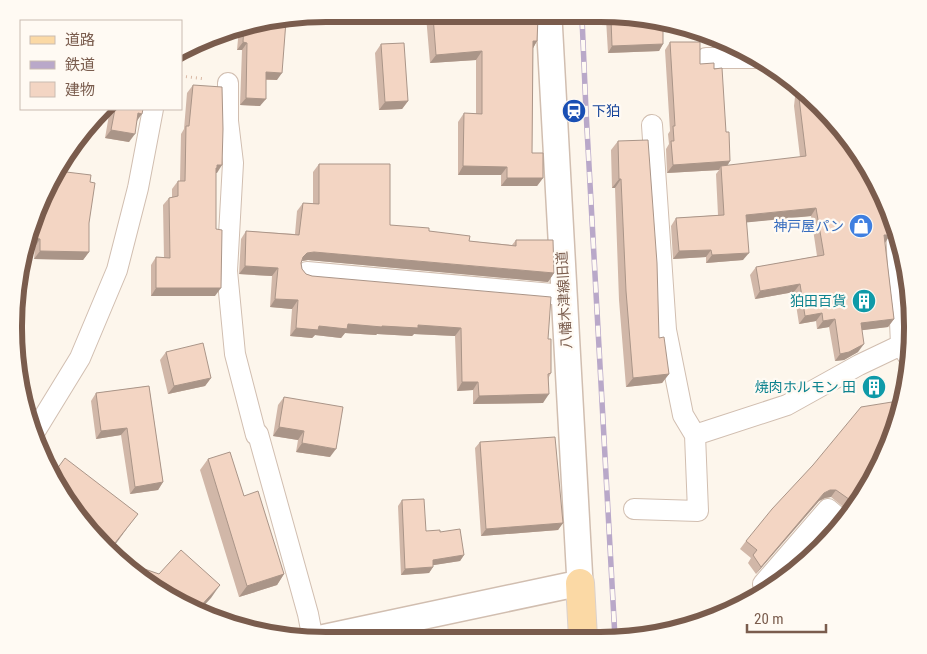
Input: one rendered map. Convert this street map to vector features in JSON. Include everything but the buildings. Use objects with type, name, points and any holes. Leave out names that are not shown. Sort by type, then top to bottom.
[{"type":"main road","points":[[580,583],[583,632]]},
{"type":"street","name":"八幡木津線旧道","points":[[548,22],[580,583]]},
{"type":"street","points":[[706,58],[743,58]]},
{"type":"street","points":[[228,83],[228,122],[233,162],[227,271],[235,354],[311,631]]},
{"type":"street","points":[[39,425],[80,358],[117,270],[138,188],[153,110]]},
{"type":"street","points":[[634,509],[698,511],[695,435],[683,415],[666,330],[652,124]]},
{"type":"street","points":[[899,269],[904,338]]},
{"type":"street","points":[[307,272],[564,295]]},
{"type":"street","points":[[695,435],[787,405],[860,365],[903,352]]},
{"type":"street","points":[[763,584],[828,509],[838,517]]},
{"type":"street","points":[[346,632],[580,583]]},
{"type":"railway","points":[[582,22],[615,631]]},
{"type":"place","name":"下狛","points":[[574,111]]},
{"type":"place","name":"神戸屋パン","points":[[861,226]]},
{"type":"place","name":"狛田百貨","points":[[864,301]]},
{"type":"place","name":"焼肉ホルモン 田","points":[[874,387]]}]
